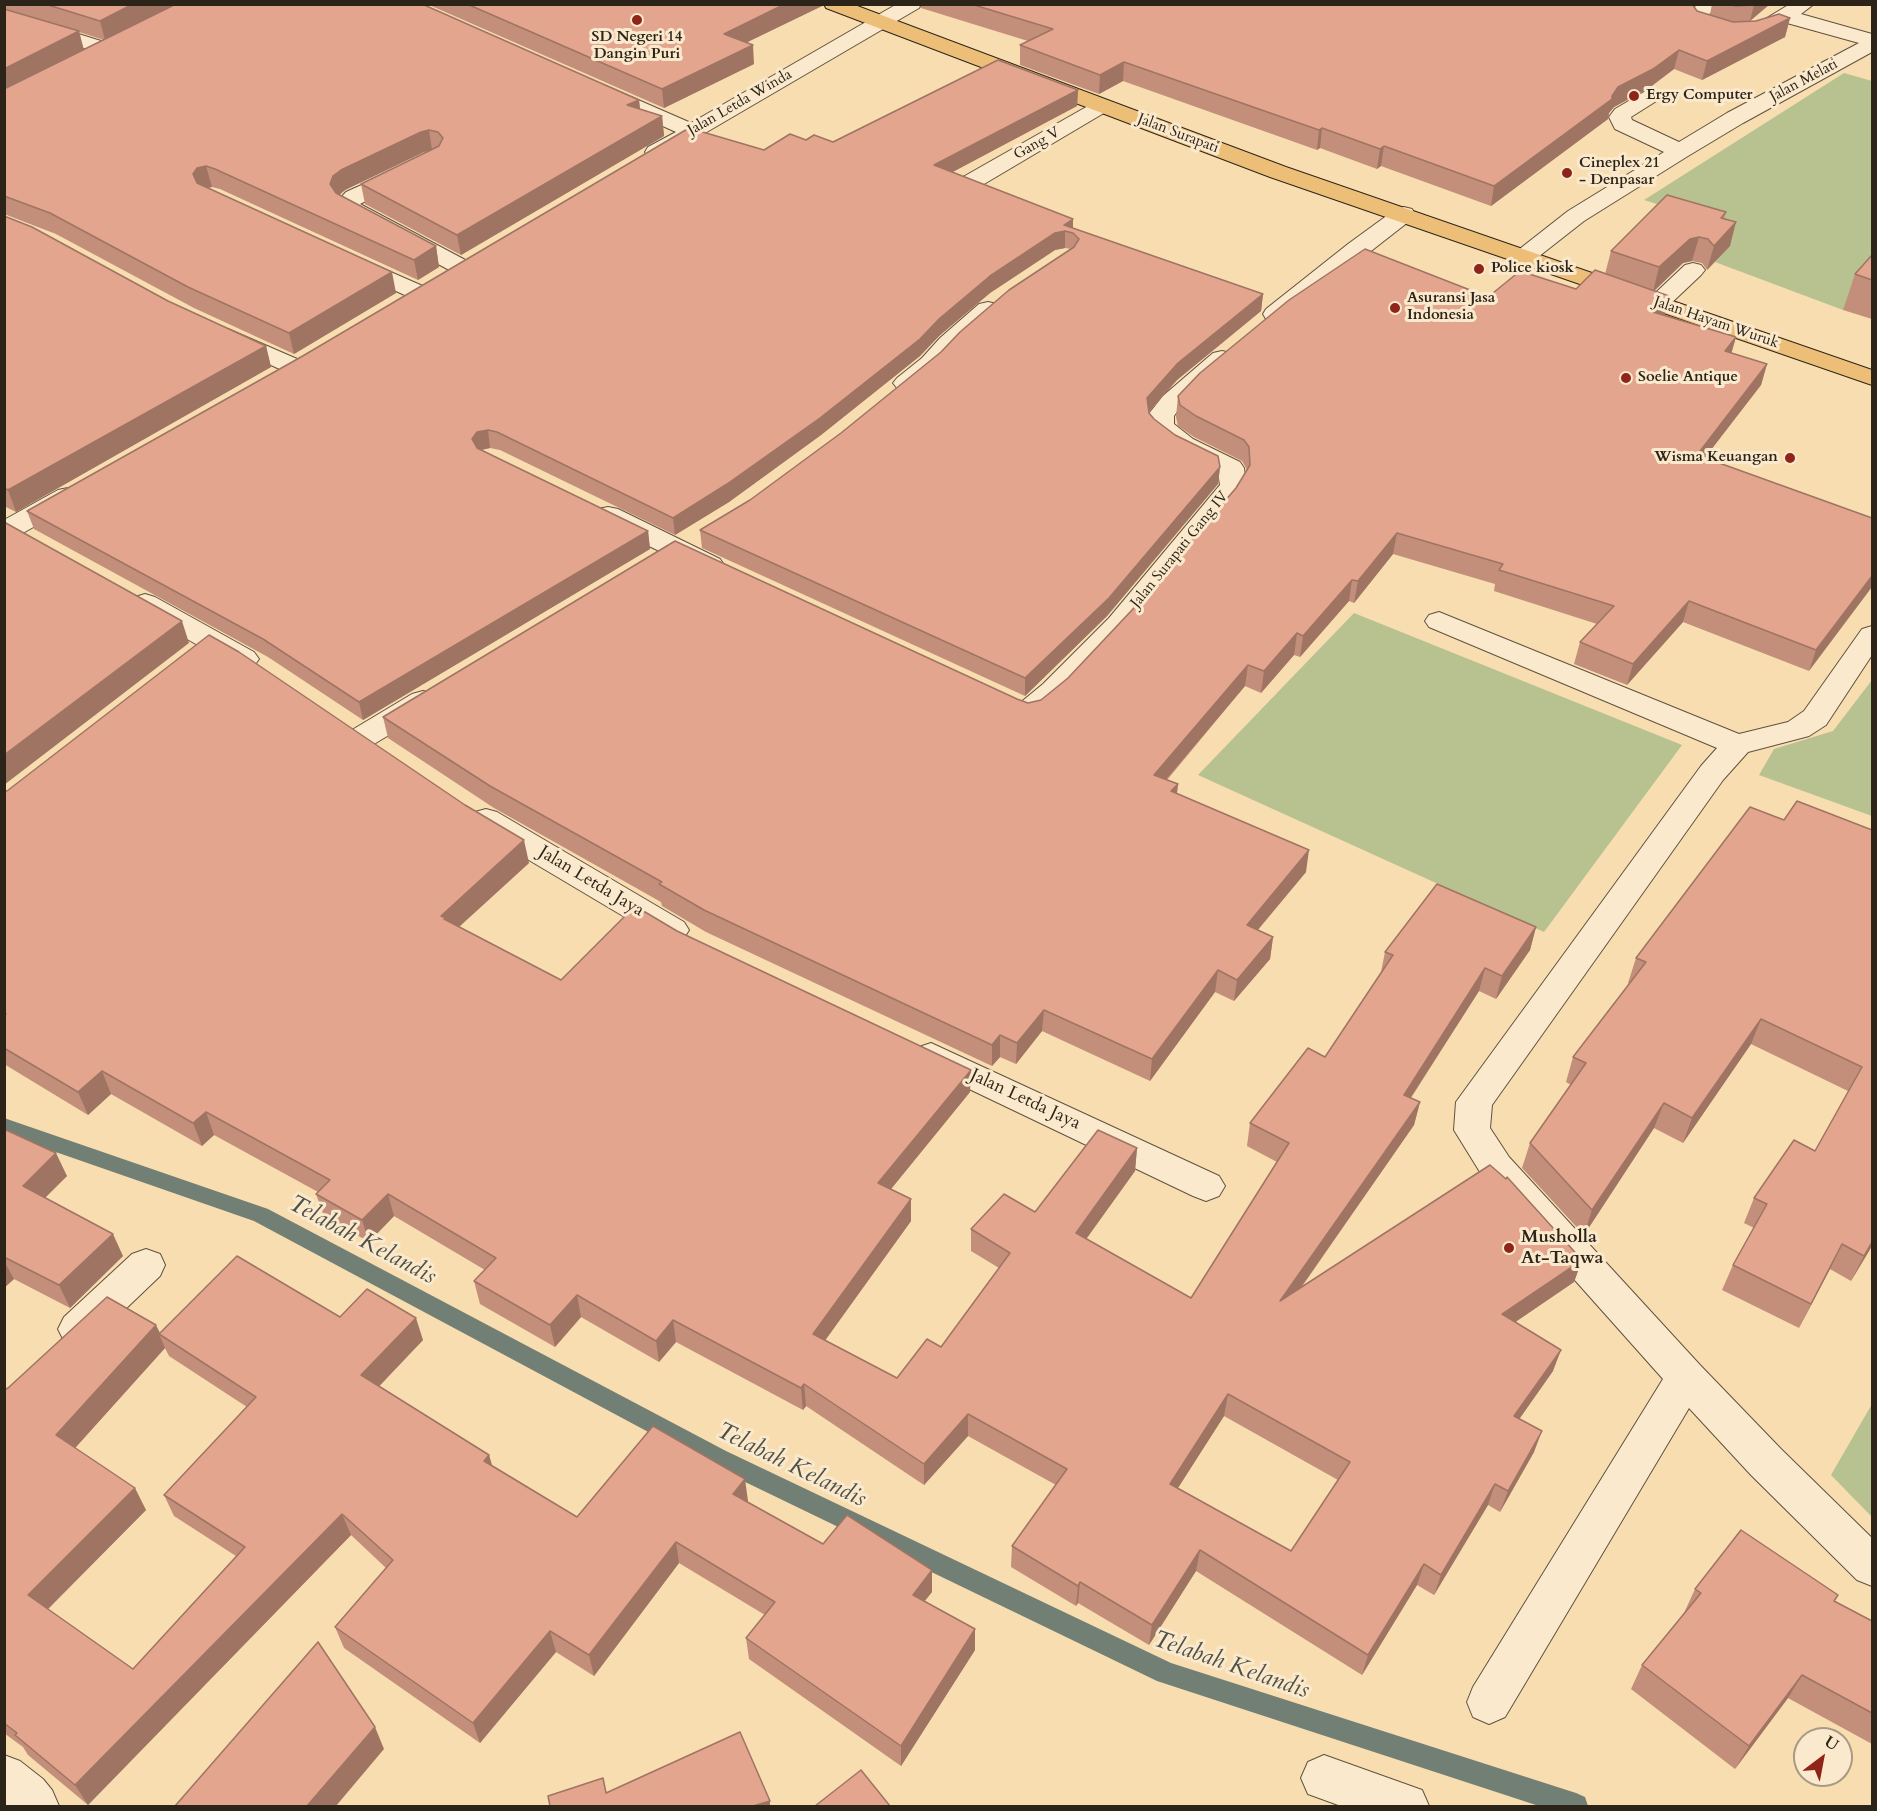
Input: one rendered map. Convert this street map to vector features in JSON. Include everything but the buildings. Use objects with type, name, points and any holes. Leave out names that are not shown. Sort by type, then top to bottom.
[{"type":"main road","name":"Jalan Surapati","points":[[833,4],[1278,172],[1526,256]]},
{"type":"main road","points":[[78,64],[128,39]]},
{"type":"main road","name":"Jalan Hayam Wuruk","points":[[1526,256],[1872,378]]},
{"type":"street","name":"Jalan Letda Winda","points":[[635,164],[912,4]]},
{"type":"street","points":[[1711,4],[1696,15],[1695,19],[1709,28],[1728,33],[1754,32],[1805,4]]},
{"type":"street","points":[[1785,16],[1872,42]]},
{"type":"street","points":[[4,17],[107,49]]},
{"type":"street","name":"Jalan Melati","points":[[1526,256],[1576,216],[1680,151],[1872,42]]},
{"type":"street","points":[[580,82],[692,131]]},
{"type":"street","points":[[1651,96],[1622,113],[1620,117],[1623,124],[1680,151]]},
{"type":"street","name":"Gang V","points":[[971,182],[1102,106]]},
{"type":"street","points":[[397,305],[470,261],[349,207],[347,203],[354,197],[423,164]]},
{"type":"street","name":"Jalan Surapati Gang IV","points":[[1017,707],[1054,692],[1119,624],[1222,502],[1233,485],[1231,468],[1184,445],[1163,429],[1161,414],[1186,387],[1356,249],[1404,214]]},
{"type":"street","points":[[331,252],[417,292]]},
{"type":"street","points":[[1658,303],[1693,270]]},
{"type":"street","points":[[886,399],[931,363],[966,328],[1009,294]]},
{"type":"street","points":[[205,325],[285,373],[315,355]]},
{"type":"street","points":[[6,529],[91,483]]},
{"type":"street","points":[[582,502],[686,541],[738,578]]},
{"type":"street","points":[[6,529],[40,546]]},
{"type":"street","points":[[644,566],[686,541]]},
{"type":"street","points":[[122,591],[267,673]]},
{"type":"street","points":[[1439,621],[1737,745]]},
{"type":"street","points":[[1872,635],[1815,718],[1798,729],[1737,745],[1712,773],[1648,858],[1474,1102],[1472,1130],[1496,1167],[1686,1377],[1766,1462],[1872,1566]]},
{"type":"street","points":[[187,663],[214,641]]},
{"type":"street","points":[[363,738],[443,688]]},
{"type":"street","points":[[334,718],[393,758]]},
{"type":"street","name":"Jalan Letda Jaya","points":[[462,804],[693,943]]},
{"type":"street","name":"Jalan Letda Jaya","points":[[905,1043],[1206,1186]]},
{"type":"street","points":[[55,1351],[146,1265]]},
{"type":"street","points":[[1489,1702],[1686,1377]]},
{"type":"street","points":[[4,1777],[27,1795],[36,1806]]},
{"type":"street","points":[[1324,1778],[1406,1806]]},
{"type":"green space","points":[[1844,73],[1872,81],[1872,278],[1843,310],[1715,262],[1729,246],[1692,215],[1644,200]]},
{"type":"green space","points":[[1354,613],[1682,745],[1544,932],[1198,775]]},
{"type":"green space","points":[[1872,680],[1872,816],[1759,775],[1774,749],[1833,731]]},
{"type":"green space","points":[[1872,1404],[1872,1517],[1831,1475]]},
{"type":"waterway","name":"Telabah Kelandis","points":[[4,1126],[261,1215],[718,1458],[1166,1673],[1576,1806]]},
{"type":"place","name":"SD Negeri 14 Dangin Puri","points":[[637,20]]},
{"type":"place","name":"Ergy Computer","points":[[1634,96]]},
{"type":"place","name":"Cineplex 21 - Denpasar","points":[[1567,173]]},
{"type":"place","name":"Police kiosk","points":[[1479,269]]},
{"type":"place","name":"Asuransi Jasa Indonesia","points":[[1395,308]]},
{"type":"place","name":"Soelie Antique","points":[[1626,378]]},
{"type":"place","name":"Wisma Keuangan","points":[[1790,458]]},
{"type":"place","name":"Musholla At-Taqwa","points":[[1509,1248]]}]
